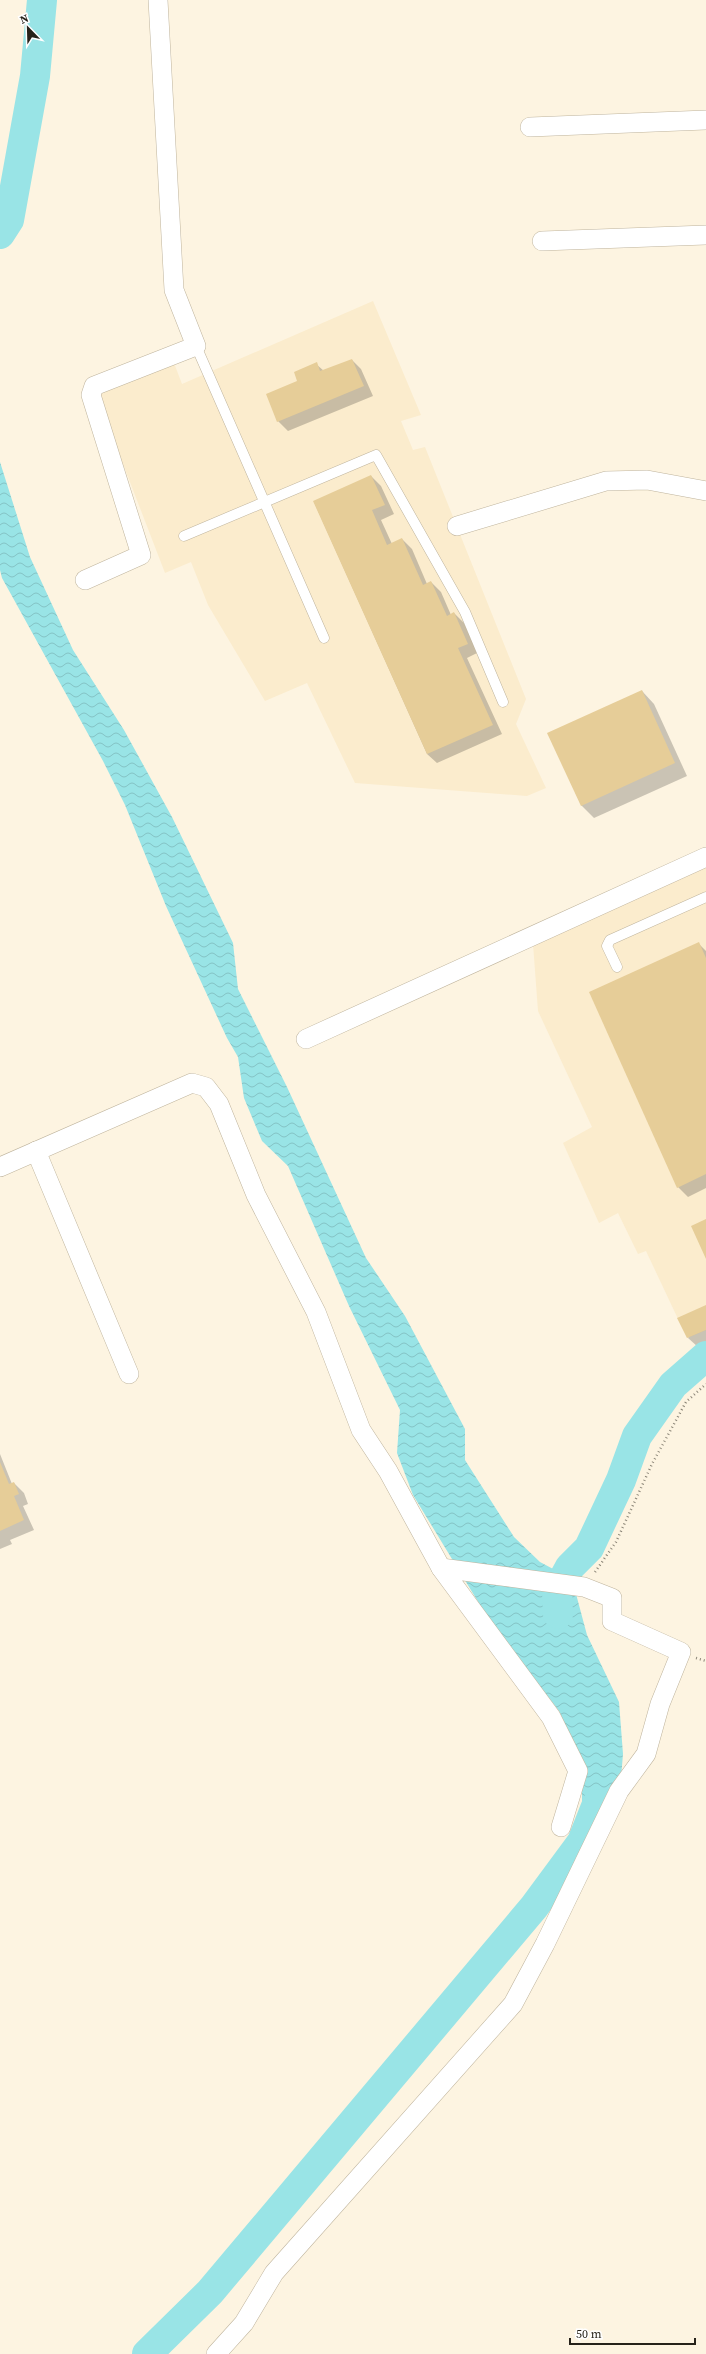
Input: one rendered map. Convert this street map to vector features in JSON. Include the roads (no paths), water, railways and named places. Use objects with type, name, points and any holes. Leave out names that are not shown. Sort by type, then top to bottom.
[{"type":"street","points":[[85,580],[141,555],[91,395],[94,386],[196,346],[174,290],[158,0]]},
{"type":"street","points":[[530,127],[706,120]]},
{"type":"street","points":[[542,241],[706,235]]},
{"type":"street","points":[[457,526],[606,481],[647,480],[706,491]]},
{"type":"street","points":[[306,1038],[706,857]]},
{"type":"street","points":[[0,1167],[192,1083],[206,1087],[219,1104],[256,1195],[316,1312],[361,1430],[448,1569],[551,1717],[578,1771],[561,1827]]},
{"type":"street","points":[[36,1152],[130,1374]]},
{"type":"street","points":[[216,2354],[244,2323],[274,2273],[513,2004],[545,1944],[619,1791],[646,1754],[660,1704],[681,1652],[612,1620],[612,1598],[583,1587],[448,1569]]},
{"type":"lane","points":[[196,346],[324,638]]},
{"type":"lane","points":[[184,536],[376,455],[465,612],[503,702]]},
{"type":"lane","points":[[617,968],[607,946],[610,940],[706,897]]},
{"type":"water","points":[[0,462],[30,557],[73,650],[124,730],[172,817],[233,943],[238,989],[287,1087],[366,1258],[405,1316],[465,1429],[465,1460],[514,1537],[540,1562],[572,1579],[587,1635],[619,1702],[623,1754],[621,1778],[582,1842],[582,1762],[559,1711],[491,1623],[413,1495],[397,1453],[400,1410],[349,1306],[288,1166],[262,1141],[244,1098],[238,1057],[227,1038],[166,906],[125,805],[103,761],[2,578],[0,570]]},
{"type":"waterway","points":[[0,234],[9,220],[35,76],[42,0]]},
{"type":"waterway","points":[[558,1614],[557,1591],[570,1567],[589,1548],[621,1480],[637,1436],[673,1385],[706,1356]]},
{"type":"waterway","points":[[147,2354],[210,2292],[534,1907],[582,1842],[597,1804]]}]
